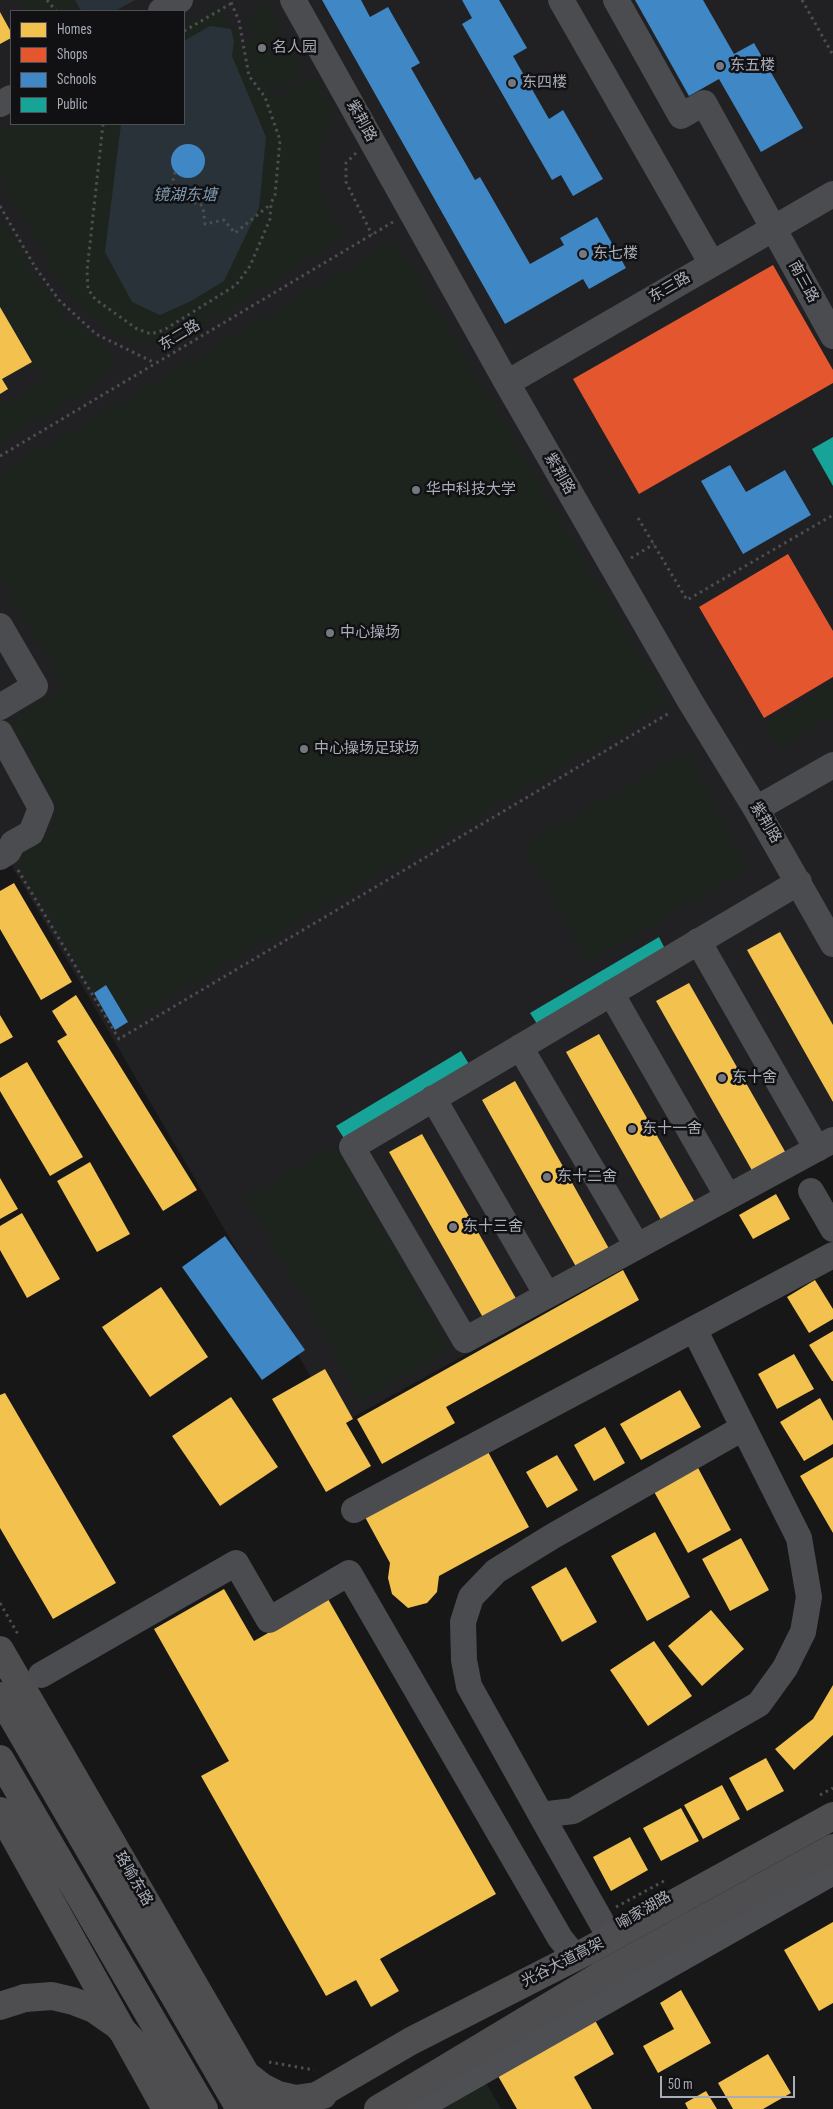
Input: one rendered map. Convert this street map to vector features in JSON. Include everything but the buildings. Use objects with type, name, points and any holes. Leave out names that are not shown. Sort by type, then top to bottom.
[{"type":"highway","name":"珞喻东路","points":[[12,1646],[253,2067],[266,2109]]},
{"type":"highway","points":[[0,1696],[240,2109]]},
{"type":"highway","points":[[0,1759],[204,2109]]},
{"type":"highway","name":"光谷大道高架","points":[[294,2109],[411,2041],[589,1950],[827,1806]]},
{"type":"highway","points":[[0,1811],[166,2109]]},
{"type":"highway","name":"光谷大道高架","points":[[378,2109],[603,1974],[833,1848]]},
{"type":"highway","points":[[0,2006],[25,1998],[52,1996],[94,2009],[117,2025],[139,2048],[189,2109]]},
{"type":"highway","points":[[136,2056],[149,2109]]},
{"type":"highway","points":[[253,2067],[262,2087],[278,2095],[295,2099],[320,2083]]},
{"type":"main road","name":"喻家湖路","points":[[299,2109],[320,2083],[572,1953],[602,1925],[827,1806]]},
{"type":"main road","points":[[414,2109],[833,1870]]},
{"type":"street","points":[[163,10],[180,0]]},
{"type":"street","name":"紫荆路","points":[[294,0],[507,383],[690,701],[799,882],[833,944]]},
{"type":"street","points":[[561,0],[712,264]]},
{"type":"street","name":"南三路","points":[[616,0],[681,116],[704,104],[833,336]]},
{"type":"street","name":"东三路","points":[[507,383],[833,194]]},
{"type":"street","points":[[0,626],[35,686],[2,700]]},
{"type":"street","points":[[0,732],[41,808],[31,833],[13,843],[4,854]]},
{"type":"street","points":[[756,809],[833,765]]},
{"type":"street","points":[[698,941],[825,1144],[465,1340],[352,1147],[698,941],[799,882]]},
{"type":"street","points":[[611,993],[728,1197]]},
{"type":"street","points":[[520,1047],[637,1246]]},
{"type":"street","points":[[434,1098],[547,1295]]},
{"type":"street","points":[[812,1191],[833,1229]]},
{"type":"street","points":[[354,1510],[833,1255]]},
{"type":"street","points":[[541,1815],[573,1811],[759,1704],[785,1668],[802,1632],[809,1597],[799,1538],[694,1329]]},
{"type":"street","points":[[602,1925],[469,1686],[464,1660],[463,1622],[472,1597],[496,1570],[743,1428]]},
{"type":"street","points":[[41,1675],[236,1563],[269,1620],[350,1573],[560,1938],[572,1953]]},
{"type":"path","points":[[47,0],[55,10]]},
{"type":"path","points":[[802,0],[833,54]]},
{"type":"path","points":[[103,125],[87,271],[88,289],[95,299],[137,330],[151,334],[164,330],[236,285],[250,266],[270,219],[275,195],[280,140],[265,97],[248,76],[239,22],[231,2],[185,30]]},
{"type":"path","name":"东二路","points":[[0,456],[372,235],[346,182],[346,163],[356,152],[373,144]]},
{"type":"path","points":[[175,172],[169,198],[202,205],[205,224],[224,220],[235,233],[272,203]]},
{"type":"path","points":[[0,206],[35,267],[60,300],[96,334],[156,364]]},
{"type":"path","points":[[638,518],[686,600],[833,515]]},
{"type":"path","points":[[4,854],[119,1039],[690,701]]},
{"type":"path","points":[[0,1603],[12,1646]]},
{"type":"path","points":[[827,1806],[833,1788]]},
{"type":"path","points":[[602,1925],[668,1879]]},
{"type":"path","points":[[253,2067],[320,2083]]},
{"type":"shaded area","name":"华中科技大学","points":[[0,0],[833,0],[833,1150],[339,1425],[6,856],[0,860]]},
{"type":"shaded area","points":[[22,0],[75,0],[80,10],[27,10]]},
{"type":"shaded area","points":[[219,4],[275,100],[313,77],[333,110],[327,122],[319,154],[319,188],[344,237],[175,343],[162,339],[148,344],[125,341],[78,307],[61,284],[0,179],[0,132],[12,125],[121,125],[105,252],[266,137],[232,56],[234,42],[210,26],[185,40],[185,24]]},
{"type":"shaded area","points":[[267,4],[304,73],[272,92],[246,45],[256,38],[244,17]]},
{"type":"shaded area","points":[[0,213],[43,287],[69,320],[111,350],[111,367],[97,383],[0,443],[0,407],[44,380],[0,304]]},
{"type":"shaded area","name":"中心操场","points":[[396,240],[669,704],[115,1029],[14,858],[46,838],[54,824],[56,809],[49,790],[9,721],[65,688],[0,577],[0,473]]},
{"type":"shaded area","points":[[833,683],[833,716],[780,747],[765,723]]},
{"type":"shaded area","points":[[687,752],[748,869],[588,962],[523,845]]},
{"type":"shaded area","points":[[335,1146],[404,1266],[315,1318],[246,1198]]},
{"type":"shaded area","points":[[404,1267],[427,1308],[338,1359],[316,1319]]},
{"type":"shaded area","points":[[428,1309],[451,1349],[362,1400],[339,1360]]},
{"type":"shaded area","points":[[479,2070],[501,2109],[411,2109]]},
{"type":"water","points":[[75,0],[135,0],[117,10],[80,10]]},
{"type":"water","name":"镜湖东塘","points":[[210,26],[231,29],[234,42],[232,56],[266,137],[259,208],[224,281],[191,301],[160,315],[132,302],[105,252],[121,125],[185,125],[185,40]]},
{"type":"place","name":"名人园","points":[[262,48]]},
{"type":"place","name":"东五楼","points":[[720,66]]},
{"type":"place","name":"东四楼","points":[[512,83]]},
{"type":"place","name":"东七楼","points":[[583,254]]},
{"type":"place","name":"华中科技大学","points":[[416,490]]},
{"type":"place","name":"中心操场","points":[[330,633]]},
{"type":"place","name":"中心操场足球场","points":[[304,749]]},
{"type":"place","name":"东十舍","points":[[722,1078]]},
{"type":"place","name":"东十一舍","points":[[632,1129]]},
{"type":"place","name":"东十二舍","points":[[547,1177]]},
{"type":"place","name":"东十三舍","points":[[453,1227]]}]
